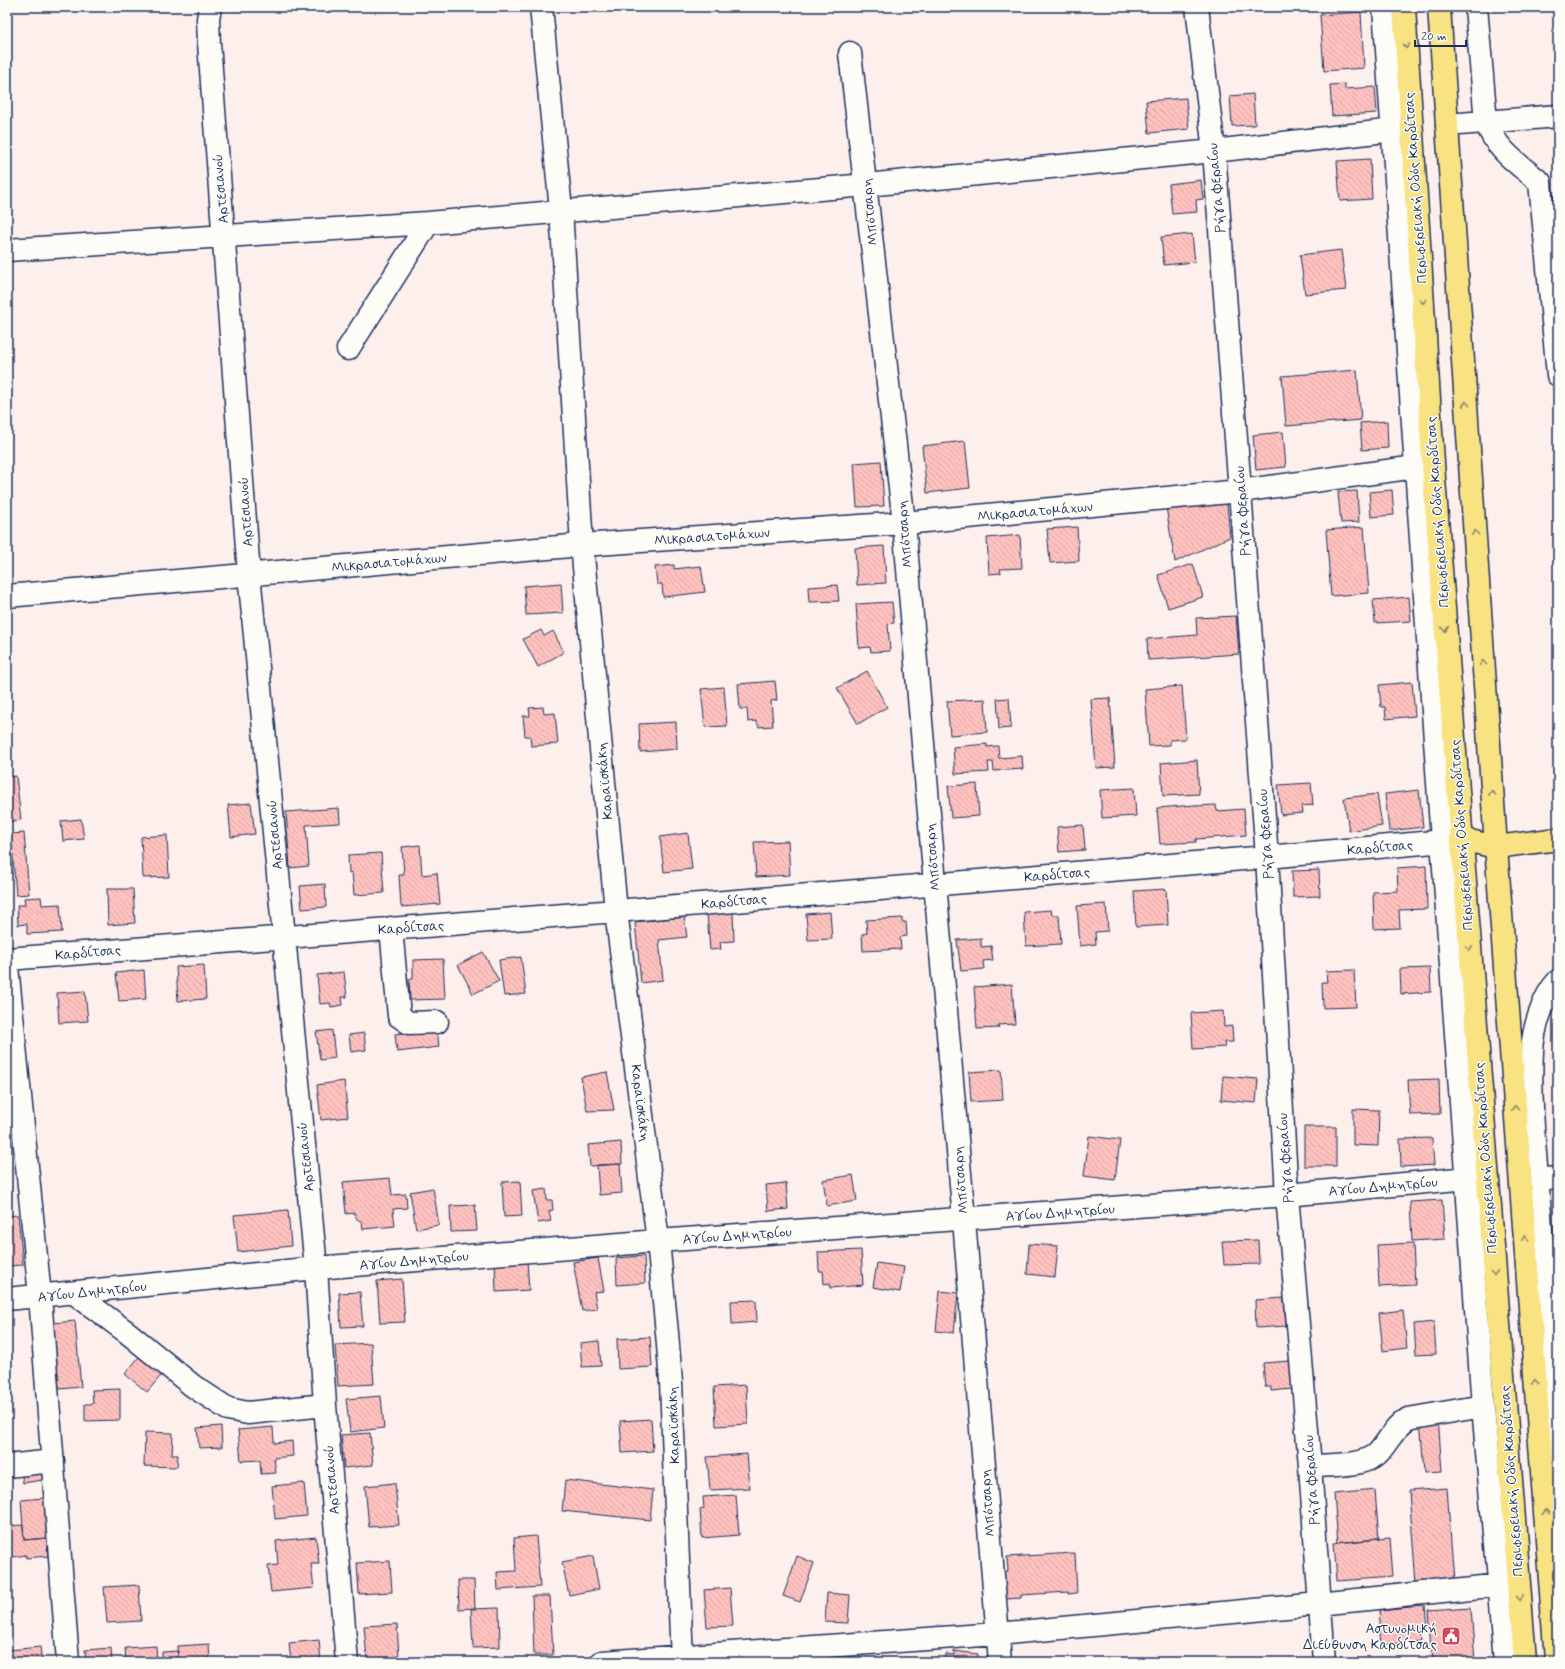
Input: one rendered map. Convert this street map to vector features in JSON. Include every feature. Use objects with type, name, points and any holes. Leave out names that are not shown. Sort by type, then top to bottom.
[{"type":"main road","name":"Περιφερειακή Οδός Καρδίτσας","points":[[1404,7],[1434,478],[1452,840],[1525,1662]]},
{"type":"main road","points":[[1439,7],[1496,839],[1556,1662]]},
{"type":"main road","points":[[1496,839],[1558,826]]},
{"type":"main road","points":[[1452,840],[1558,839]]},
{"type":"street","name":"Αρτεσιανού","points":[[210,7],[208,19],[209,43],[249,574],[316,1268],[325,1405],[347,1662]]},
{"type":"street","name":"Καραϊσκάκη","points":[[541,7],[561,210],[582,545],[616,911],[658,1241],[671,1382],[681,1659]]},
{"type":"street","name":"Ρήγα Φεραίου","points":[[1197,7],[1214,151],[1267,858],[1287,1195],[1310,1466],[1324,1662]]},
{"type":"street","points":[[1384,7],[1394,130],[1416,467],[1452,840],[1468,1178],[1484,1406],[1500,1585],[1505,1662]]},
{"type":"street","points":[[1476,7],[1486,122],[1491,135],[1510,158],[1558,197]]},
{"type":"street","name":"Μπότσαρη","points":[[850,53],[904,523],[964,1220],[1000,1662]]},
{"type":"street","points":[[1447,125],[1558,116]]},
{"type":"street","points":[[7,250],[428,223],[561,210],[866,185],[1214,151],[1394,130]]},
{"type":"street","points":[[1540,182],[1558,374]]},
{"type":"street","points":[[348,349],[428,223]]},
{"type":"street","name":"Μικρασιατομάχων","points":[[7,596],[582,545],[904,523],[1240,491],[1416,467]]},
{"type":"street","name":"Καρδίτσας","points":[[7,958],[616,911],[1267,858],[1452,840]]},
{"type":"street","points":[[391,928],[399,1016],[409,1023],[437,1022]]},
{"type":"street","points":[[7,966],[40,1296],[68,1662]]},
{"type":"street","points":[[1558,981],[1554,985],[1542,1007],[1532,1050],[1533,1127],[1548,1179],[1558,1465]]},
{"type":"street","name":"Αγίου Δημητρίου","points":[[7,1299],[316,1268],[658,1241],[964,1220],[1287,1195],[1468,1178]]},
{"type":"street","points":[[74,1292],[128,1333],[192,1386],[228,1409],[248,1413],[325,1405]]},
{"type":"street","points":[[1310,1466],[1362,1462],[1373,1458],[1400,1424],[1408,1419],[1484,1406]]},
{"type":"street","points":[[7,1466],[53,1461]]},
{"type":"street","points":[[602,1662],[681,1659],[998,1634],[1319,1604],[1500,1585]]},
{"type":"building","points":[[1361,12],[1364,68],[1324,71],[1320,15]]},
{"type":"building","points":[[1345,84],[1345,89],[1375,87],[1377,113],[1332,116],[1330,85]]},
{"type":"building","points":[[1253,94],[1255,125],[1232,126],[1230,96]]},
{"type":"building","points":[[1186,98],[1189,129],[1149,133],[1146,101]]},
{"type":"building","points":[[1370,159],[1372,199],[1340,201],[1337,161]]},
{"type":"building","points":[[1201,180],[1203,199],[1196,200],[1197,212],[1172,214],[1169,184]]},
{"type":"building","points":[[1192,234],[1195,262],[1164,265],[1161,237]]},
{"type":"building","points":[[1341,250],[1346,290],[1305,294],[1300,255]]},
{"type":"building","points":[[1357,370],[1361,420],[1286,426],[1282,376]]},
{"type":"building","points":[[1387,421],[1388,448],[1362,450],[1360,423]]},
{"type":"building","points":[[1283,432],[1286,467],[1256,470],[1253,435]]},
{"type":"building","points":[[965,441],[970,488],[927,493],[922,446]]},
{"type":"building","points":[[881,461],[884,506],[857,507],[854,463]]},
{"type":"building","points":[[1392,490],[1394,515],[1371,517],[1369,492]]},
{"type":"building","points":[[1357,491],[1359,522],[1341,523],[1338,492]]},
{"type":"building","points":[[1227,504],[1230,537],[1175,562],[1166,507]]},
{"type":"building","points":[[1077,527],[1079,561],[1050,563],[1047,529]]},
{"type":"building","points":[[1364,527],[1369,593],[1331,596],[1326,530]]},
{"type":"building","points":[[1020,535],[1022,568],[1000,569],[1001,573],[989,574],[987,538]]},
{"type":"building","points":[[884,546],[886,583],[857,585],[855,548]]},
{"type":"building","points":[[1193,564],[1203,597],[1168,608],[1158,575]]},
{"type":"building","points":[[674,565],[674,569],[701,566],[705,592],[663,597],[662,584],[657,584],[655,567]]},
{"type":"building","points":[[561,583],[563,613],[526,615],[524,586]]},
{"type":"building","points":[[837,585],[839,601],[809,602],[808,587]]},
{"type":"building","points":[[1409,597],[1411,621],[1375,623],[1373,600]]},
{"type":"building","points":[[892,602],[894,623],[888,624],[890,651],[871,652],[870,647],[859,648],[856,604]]},
{"type":"building","points":[[1236,616],[1239,654],[1148,660],[1147,639],[1197,635],[1196,618]]},
{"type":"building","points":[[541,630],[544,636],[553,631],[564,652],[538,667],[523,639]]},
{"type":"building","points":[[867,671],[887,707],[858,724],[837,688]]},
{"type":"building","points":[[775,681],[777,700],[771,701],[773,726],[759,727],[756,721],[748,722],[747,709],[740,709],[738,684]]},
{"type":"building","points":[[1412,682],[1415,716],[1386,719],[1385,707],[1381,707],[1379,685]]},
{"type":"building","points":[[1182,686],[1186,739],[1170,740],[1170,745],[1149,746],[1145,689]]},
{"type":"building","points":[[724,687],[727,726],[705,727],[701,689]]},
{"type":"building","points":[[1009,698],[1011,728],[999,729],[997,699]]},
{"type":"building","points":[[1110,698],[1115,767],[1096,768],[1091,699]]},
{"type":"building","points":[[985,699],[987,732],[950,735],[947,701]]},
{"type":"building","points":[[543,707],[544,714],[555,713],[558,744],[531,746],[530,736],[525,736],[523,716],[530,716],[529,708]]},
{"type":"building","points":[[676,722],[677,749],[640,752],[639,724]]},
{"type":"building","points":[[987,744],[987,747],[998,746],[999,758],[1022,756],[1023,769],[994,771],[993,762],[988,762],[989,772],[955,774],[953,747]]},
{"type":"building","points":[[1197,760],[1199,794],[1163,796],[1161,763]]},
{"type":"building","points":[[16,776],[21,820],[7,822],[7,777]]},
{"type":"building","points":[[1311,783],[1313,805],[1302,806],[1303,813],[1281,815],[1278,785]]},
{"type":"building","points":[[977,784],[979,816],[951,818],[948,786]]},
{"type":"building","points":[[1134,788],[1136,816],[1102,818],[1100,790]]},
{"type":"building","points":[[1419,790],[1423,827],[1389,831],[1385,794]]},
{"type":"building","points":[[1377,794],[1382,826],[1349,831],[1344,798]]},
{"type":"building","points":[[251,803],[255,834],[231,837],[228,805]]},
{"type":"building","points":[[1216,805],[1217,811],[1244,809],[1246,835],[1196,839],[1196,842],[1160,844],[1157,808]]},
{"type":"building","points":[[339,808],[340,823],[306,825],[309,866],[290,868],[286,812]]},
{"type":"building","points":[[81,819],[84,839],[63,841],[61,821]]},
{"type":"building","points":[[1083,825],[1085,850],[1059,852],[1057,827]]},
{"type":"building","points":[[24,833],[29,894],[16,895],[11,834]]},
{"type":"building","points":[[688,833],[692,869],[664,872],[660,837]]},
{"type":"building","points":[[167,835],[169,877],[143,878],[141,837]]},
{"type":"building","points":[[788,841],[790,875],[756,877],[754,842]]},
{"type":"building","points":[[420,845],[422,875],[437,873],[440,904],[401,907],[399,875],[404,875],[402,847]]},
{"type":"building","points":[[381,853],[384,893],[354,895],[352,872],[349,873],[348,855]]},
{"type":"building","points":[[1426,866],[1427,909],[1399,910],[1400,928],[1374,929],[1373,892],[1398,891],[1397,868]]},
{"type":"building","points":[[1319,870],[1320,896],[1293,897],[1292,871]]},
{"type":"building","points":[[325,884],[326,907],[302,909],[300,886]]},
{"type":"building","points":[[107,889],[133,889],[135,923],[108,925]]},
{"type":"building","points":[[1166,889],[1168,925],[1136,927],[1134,891]]},
{"type":"building","points":[[41,897],[42,905],[60,904],[62,932],[27,934],[27,924],[18,925],[17,905],[25,905],[24,898]]},
{"type":"building","points":[[1106,904],[1108,931],[1095,932],[1096,944],[1080,946],[1077,906]]},
{"type":"building","points":[[1051,910],[1052,915],[1059,915],[1061,944],[1026,946],[1024,912]]},
{"type":"building","points":[[733,912],[734,941],[720,942],[721,949],[710,950],[707,914]]},
{"type":"building","points":[[830,912],[832,939],[808,940],[806,914]]},
{"type":"building","points":[[684,917],[687,937],[659,940],[663,980],[641,983],[635,922]]},
{"type":"building","points":[[902,918],[902,922],[906,922],[907,936],[900,937],[901,949],[863,951],[862,934],[867,933],[866,920]]},
{"type":"building","points":[[981,938],[981,947],[991,946],[993,960],[983,961],[984,969],[961,971],[957,940]]},
{"type":"building","points":[[483,952],[499,981],[473,994],[458,965]]},
{"type":"building","points":[[521,957],[526,994],[504,996],[499,960]]},
{"type":"building","points":[[443,959],[445,999],[410,1000],[409,979],[413,979],[413,960]]},
{"type":"building","points":[[204,965],[206,999],[178,1001],[176,967]]},
{"type":"building","points":[[1430,968],[1431,992],[1401,994],[1400,969]]},
{"type":"building","points":[[144,970],[146,999],[119,1001],[116,973]]},
{"type":"building","points":[[1354,970],[1356,1007],[1323,1008],[1322,982],[1327,982],[1326,971]]},
{"type":"building","points":[[344,972],[347,997],[342,997],[343,1005],[331,1007],[330,1003],[320,1004],[317,975]]},
{"type":"building","points":[[1012,984],[1015,1024],[998,1025],[999,1028],[977,1029],[974,987]]},
{"type":"building","points":[[85,991],[88,1021],[59,1023],[57,993]]},
{"type":"building","points":[[1223,1011],[1224,1027],[1232,1026],[1233,1042],[1224,1042],[1225,1047],[1193,1049],[1191,1013]]},
{"type":"building","points":[[437,1028],[439,1047],[397,1052],[395,1034]]},
{"type":"building","points":[[332,1030],[335,1058],[320,1060],[316,1032]]},
{"type":"building","points":[[364,1033],[366,1050],[351,1052],[349,1035]]},
{"type":"building","points":[[1001,1070],[1003,1100],[971,1102],[969,1072]]},
{"type":"building","points":[[607,1072],[614,1110],[587,1111],[581,1077]]},
{"type":"building","points":[[1223,1076],[1258,1079],[1256,1103],[1221,1100]]},
{"type":"building","points":[[1439,1079],[1440,1114],[1410,1115],[1408,1080]]},
{"type":"building","points":[[344,1081],[348,1117],[321,1120],[317,1085]]},
{"type":"building","points":[[1353,1109],[1379,1110],[1378,1146],[1353,1145]]},
{"type":"building","points":[[1304,1127],[1336,1127],[1336,1166],[1304,1166]]},
{"type":"building","points":[[1089,1136],[1120,1140],[1115,1180],[1084,1176]]},
{"type":"building","points":[[1432,1138],[1434,1165],[1401,1167],[1400,1139]]},
{"type":"building","points":[[621,1142],[622,1164],[590,1166],[588,1145]]},
{"type":"building","points":[[620,1164],[622,1193],[599,1195],[597,1165]]},
{"type":"building","points":[[853,1175],[857,1201],[827,1206],[823,1180]]},
{"type":"building","points":[[390,1178],[392,1195],[406,1194],[407,1208],[393,1209],[395,1226],[363,1229],[362,1222],[357,1219],[354,1213],[346,1214],[343,1182]]},
{"type":"building","points":[[520,1181],[522,1216],[504,1217],[502,1182]]},
{"type":"building","points":[[786,1183],[788,1209],[768,1211],[766,1185]]},
{"type":"building","points":[[433,1188],[439,1225],[416,1229],[410,1192]]},
{"type":"building","points":[[546,1189],[547,1200],[552,1200],[553,1210],[549,1211],[551,1221],[538,1223],[533,1191]]},
{"type":"building","points":[[1442,1200],[1445,1239],[1412,1241],[1410,1202]]},
{"type":"building","points":[[475,1205],[477,1231],[451,1232],[450,1206]]},
{"type":"building","points":[[288,1210],[291,1246],[238,1252],[234,1215]]},
{"type":"building","points":[[18,1215],[23,1265],[7,1266],[7,1216]]},
{"type":"building","points":[[1258,1240],[1259,1264],[1224,1265],[1222,1241]]},
{"type":"building","points":[[1413,1243],[1415,1285],[1379,1287],[1377,1245]]},
{"type":"building","points":[[1029,1244],[1058,1246],[1055,1277],[1027,1274]]},
{"type":"building","points":[[861,1250],[863,1285],[830,1288],[830,1283],[824,1284],[823,1271],[819,1271],[818,1252]]},
{"type":"building","points":[[644,1256],[645,1283],[617,1285],[616,1258]]},
{"type":"building","points":[[598,1258],[604,1291],[594,1292],[597,1309],[582,1311],[573,1262]]},
{"type":"building","points":[[527,1260],[529,1290],[496,1292],[495,1262]]},
{"type":"building","points":[[877,1263],[904,1267],[900,1292],[873,1287]]},
{"type":"building","points":[[402,1279],[405,1322],[380,1323],[377,1281]]},
{"type":"building","points":[[940,1291],[958,1293],[954,1333],[936,1331]]},
{"type":"building","points":[[360,1292],[363,1326],[341,1327],[339,1293]]},
{"type":"building","points":[[1284,1298],[1286,1326],[1256,1328],[1255,1300]]},
{"type":"building","points":[[756,1300],[757,1322],[732,1324],[731,1301]]},
{"type":"building","points":[[1403,1310],[1407,1348],[1383,1351],[1379,1313]]},
{"type":"building","points":[[75,1321],[81,1387],[59,1389],[53,1323]]},
{"type":"building","points":[[1434,1322],[1436,1354],[1416,1355],[1414,1324]]},
{"type":"building","points":[[650,1337],[652,1367],[618,1369],[617,1339]]},
{"type":"building","points":[[599,1341],[601,1366],[582,1367],[580,1343]]},
{"type":"building","points":[[371,1343],[374,1384],[338,1386],[335,1345]]},
{"type":"building","points":[[143,1352],[165,1371],[147,1392],[125,1374]]},
{"type":"building","points":[[1290,1361],[1292,1389],[1271,1391],[1271,1387],[1265,1387],[1263,1363]]},
{"type":"building","points":[[746,1385],[748,1424],[716,1426],[714,1387]]},
{"type":"building","points":[[120,1389],[120,1420],[85,1421],[85,1404],[93,1404],[92,1390]]},
{"type":"building","points":[[381,1396],[384,1428],[350,1432],[346,1399]]},
{"type":"building","points":[[1438,1417],[1442,1472],[1424,1473],[1420,1418]]},
{"type":"building","points":[[651,1419],[653,1451],[622,1453],[620,1421]]},
{"type":"building","points":[[221,1426],[222,1447],[199,1448],[197,1428]]},
{"type":"building","points":[[273,1427],[274,1443],[292,1441],[293,1456],[274,1458],[276,1473],[261,1474],[260,1460],[241,1461],[238,1430]]},
{"type":"building","points":[[145,1432],[173,1433],[172,1455],[178,1455],[177,1467],[144,1466]]},
{"type":"building","points":[[370,1433],[373,1465],[344,1468],[341,1435]]},
{"type":"building","points":[[747,1454],[750,1488],[710,1490],[707,1457]]},
{"type":"building","points":[[41,1468],[43,1480],[23,1483],[21,1470]]},
{"type":"building","points":[[565,1480],[653,1490],[650,1520],[562,1511]]},
{"type":"building","points":[[304,1483],[307,1516],[275,1519],[272,1486]]},
{"type":"building","points":[[395,1483],[399,1525],[369,1527],[365,1486]]},
{"type":"building","points":[[1447,1488],[1454,1581],[1416,1584],[1409,1491]]},
{"type":"building","points":[[1375,1490],[1379,1539],[1338,1543],[1334,1494]]},
{"type":"building","points":[[736,1495],[739,1535],[702,1538],[700,1509],[704,1508],[703,1497]]},
{"type":"building","points":[[44,1498],[47,1538],[24,1540],[21,1500]]},
{"type":"building","points":[[23,1525],[24,1540],[47,1538],[48,1556],[26,1558],[26,1555],[7,1558],[7,1526]]},
{"type":"building","points":[[536,1536],[540,1587],[498,1590],[497,1572],[516,1571],[514,1538]]},
{"type":"building","points":[[316,1537],[319,1564],[311,1564],[314,1588],[271,1592],[268,1566],[278,1565],[276,1541]]},
{"type":"building","points":[[1390,1538],[1393,1577],[1337,1581],[1334,1543]]},
{"type":"building","points":[[1075,1553],[1077,1593],[1068,1594],[1068,1592],[1021,1595],[1021,1598],[1006,1599],[1004,1571],[1008,1571],[1007,1557]]},
{"type":"building","points":[[593,1556],[599,1589],[569,1595],[562,1562]]},
{"type":"building","points":[[797,1556],[814,1563],[800,1602],[783,1596]]},
{"type":"building","points":[[390,1561],[392,1592],[359,1594],[357,1563]]},
{"type":"building","points":[[458,1580],[474,1580],[475,1608],[459,1609]]},
{"type":"building","points":[[139,1585],[141,1621],[107,1623],[104,1587]]},
{"type":"building","points":[[730,1588],[733,1626],[707,1627],[704,1590]]},
{"type":"building","points":[[827,1593],[850,1595],[848,1623],[825,1622]]},
{"type":"building","points":[[532,1596],[550,1596],[553,1655],[534,1655]]},
{"type":"building","points":[[1425,1606],[1427,1628],[1420,1628],[1421,1641],[1381,1645],[1378,1610]]},
{"type":"building","name":"Αστυνομική Διεύθυνση Καρδίτσας","points":[[1471,1607],[1475,1662],[1432,1662],[1428,1610]]},
{"type":"building","points":[[499,1608],[500,1647],[473,1648],[471,1609]]},
{"type":"building","points":[[397,1624],[399,1657],[367,1659],[364,1626]]},
{"type":"building","points":[[319,1640],[321,1662],[291,1662],[289,1643]]},
{"type":"building","points":[[209,1644],[210,1662],[178,1662],[177,1646]]},
{"type":"building","points":[[156,1646],[157,1662],[126,1662],[125,1648]]},
{"type":"building","points":[[40,1647],[42,1662],[10,1662],[9,1650]]},
{"type":"building","points":[[111,1648],[112,1662],[86,1662],[85,1650]]},
{"type":"building","points":[[178,1651],[178,1662],[162,1662],[162,1652]]},
{"type":"building","points":[[954,1651],[978,1654],[977,1662],[945,1662],[946,1654],[954,1655]]},
{"type":"place","name":"Αστυνομική Διεύθυνση Καρδίτσας","points":[[1451,1636]]}]
